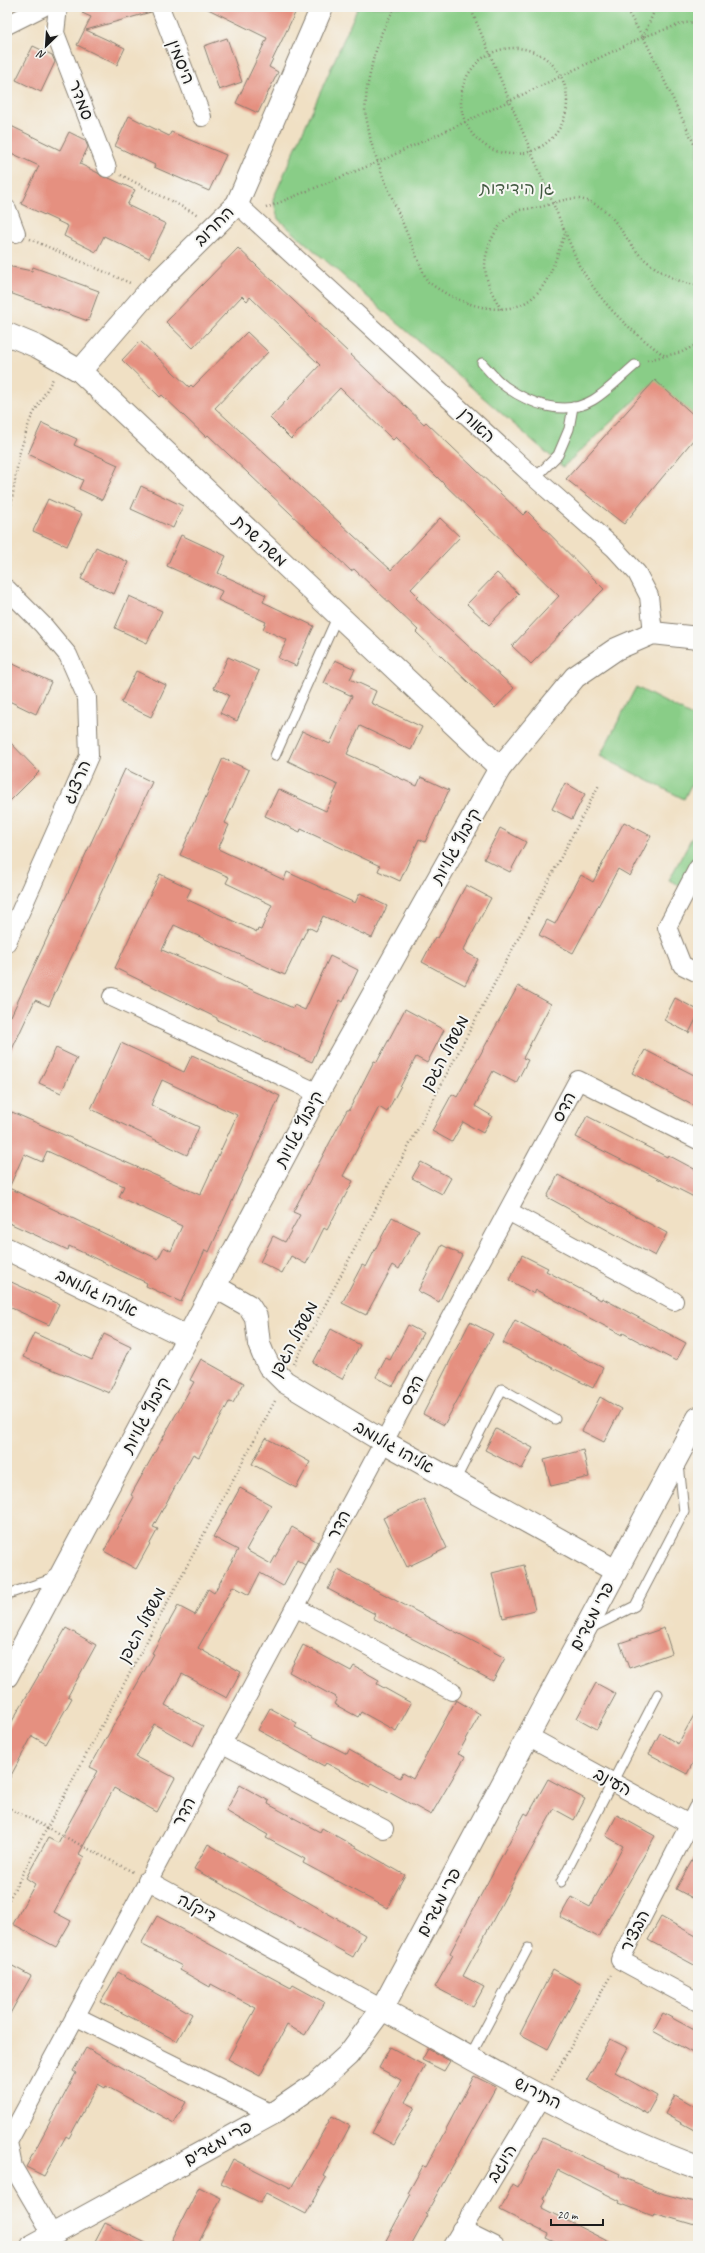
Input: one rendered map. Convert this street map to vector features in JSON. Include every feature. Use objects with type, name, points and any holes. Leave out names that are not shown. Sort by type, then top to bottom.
[{"type":"street","points":[[7,24],[43,7]]},
{"type":"street","name":"סמדר","points":[[58,7],[55,33],[107,168]]},
{"type":"street","name":"היסמין","points":[[160,7],[202,117]]},
{"type":"street","name":"החרוב","points":[[71,366],[149,292],[217,224],[243,209],[322,7]]},
{"type":"street","points":[[7,209],[16,233]]},
{"type":"street","name":"האורן","points":[[243,209],[535,478],[614,548],[637,573],[650,596],[653,634]]},
{"type":"street","name":"משה שרת","points":[[7,334],[38,347],[71,366],[500,768]]},
{"type":"street","name":"הרצוג","points":[[7,589],[43,625],[68,655],[87,698],[89,756],[7,942]]},
{"type":"street","points":[[653,634],[698,638]]},
{"type":"street","name":"קיבוץ גלויות","points":[[7,1676],[318,1093],[500,768],[575,677],[616,649],[653,634]]},
{"type":"street","points":[[698,868],[667,927],[682,965],[698,973]]},
{"type":"street","points":[[112,997],[318,1093]]},
{"type":"street","name":"הדס","points":[[384,1442],[578,1080],[698,1140]]},
{"type":"street","points":[[508,1211],[674,1301]]},
{"type":"street","name":"אליהו גולומב","points":[[7,1249],[187,1337]]},
{"type":"street","name":"אליהו גולומב","points":[[214,1286],[249,1306],[256,1317],[263,1354],[269,1366],[285,1382],[384,1442],[616,1571]]},
{"type":"street","name":"פרי מגדים","points":[[32,2246],[272,2114],[316,2084],[348,2055],[382,2009],[698,1418]]},
{"type":"street","name":"הדר","points":[[147,1880],[384,1442]]},
{"type":"street","points":[[294,1607],[452,1691]]},
{"type":"street","name":"העינב","points":[[528,1736],[694,1826]]},
{"type":"street","points":[[221,1743],[384,1829]]},
{"type":"street","name":"הבציר","points":[[698,1808],[694,1826],[620,1960],[698,2002]]},
{"type":"street","points":[[52,2234],[13,2167],[8,2142],[147,1880]]},
{"type":"street","name":"דיקלה","points":[[147,1880],[382,2009]]},
{"type":"street","name":"התירוש","points":[[382,2009],[542,2097],[629,2139],[698,2168]]},
{"type":"street","points":[[75,2016],[272,2114]]},
{"type":"street","name":"היוגב","points":[[452,2246],[542,2097]]},
{"type":"street","points":[[461,2229],[495,2246]]},
{"type":"lane","points":[[482,363],[505,386],[536,403],[553,407],[573,407],[592,401],[636,365]]},
{"type":"lane","points":[[535,478],[558,455],[569,429],[573,407]]},
{"type":"lane","points":[[275,756],[338,615]]},
{"type":"lane","points":[[455,1481],[502,1389],[555,1419]]},
{"type":"lane","points":[[584,1631],[635,1606],[684,1512],[678,1456]]},
{"type":"lane","points":[[7,1596],[8,1594],[60,1576]]},
{"type":"lane","points":[[561,1882],[658,1694]]},
{"type":"lane","points":[[470,2057],[528,1948]]},
{"type":"path","points":[[395,7],[382,32],[367,88],[366,111],[371,142],[378,162],[427,281],[435,287],[464,301],[482,307],[501,309],[515,307],[530,301],[539,292],[547,280],[565,234]]},
{"type":"path","points":[[470,7],[579,266],[594,292],[629,329],[665,356]]},
{"type":"path","points":[[625,7],[643,37],[698,152]]},
{"type":"path","points":[[643,37],[656,7]]},
{"type":"path","points":[[243,209],[378,162],[510,102],[643,37],[684,23],[698,22]]},
{"type":"path","points":[[513,48],[536,52],[555,66],[562,77],[567,89],[568,102],[566,116],[553,139],[543,147],[520,155],[498,152],[478,140],[465,122],[461,109],[461,96],[464,83],[470,71],[478,61],[489,54],[513,48]]},
{"type":"path","points":[[107,168],[217,224]]},
{"type":"path","points":[[501,309],[489,290],[484,261],[491,239],[503,223],[517,211],[553,204],[568,199],[580,200],[598,205],[611,216],[644,259],[671,277],[682,282],[698,285]]},
{"type":"path","points":[[16,233],[149,292]]},
{"type":"path","points":[[636,365],[682,352],[698,344]]},
{"type":"path","points":[[7,532],[19,455],[30,420],[71,366]]},
{"type":"path","name":"משעול הגפן","points":[[7,1903],[285,1382],[599,785]]},
{"type":"path","points":[[7,1807],[147,1880]]},
{"type":"path","points":[[542,2097],[620,1960]]},
{"type":"green space","name":"גן הידידות","points":[[358,7],[698,7],[698,419],[655,381],[563,467],[278,219],[273,199]]},
{"type":"green space","points":[[636,687],[698,719],[698,771],[684,799],[600,756]]},
{"type":"green space","points":[[698,826],[698,895],[669,880]]},
{"type":"building","points":[[97,7],[150,7],[151,12],[86,30],[125,48],[117,65],[77,45],[91,17],[82,13]]},
{"type":"building","points":[[204,7],[298,7],[269,67],[278,72],[258,113],[236,103],[267,38]]},
{"type":"building","points":[[227,38],[242,82],[219,90],[204,46]]},
{"type":"building","points":[[33,46],[52,55],[55,62],[41,92],[16,80]]},
{"type":"building","points":[[129,116],[169,136],[171,132],[226,155],[209,191],[154,167],[155,165],[115,146]]},
{"type":"building","points":[[7,124],[60,150],[69,132],[85,140],[88,147],[80,164],[101,176],[135,190],[127,205],[166,224],[149,258],[104,236],[96,252],[64,236],[68,226],[21,204],[39,166],[7,151]]},
{"type":"building","points":[[238,248],[424,424],[426,422],[523,515],[527,511],[604,589],[531,664],[512,646],[559,596],[396,437],[393,440],[340,388],[291,439],[270,418],[320,365],[250,297],[247,301],[242,296],[193,348],[166,322]]},
{"type":"building","points":[[7,266],[32,271],[33,267],[99,291],[88,321],[7,292]]},
{"type":"building","points":[[247,332],[268,352],[215,408],[391,570],[440,518],[460,537],[411,589],[418,596],[416,598],[514,688],[495,708],[416,632],[418,630],[354,569],[351,571],[208,435],[206,437],[162,395],[160,397],[122,360],[140,341],[189,387],[191,385],[193,387]]},
{"type":"building","points":[[655,380],[698,419],[698,434],[624,524],[566,479]]},
{"type":"building","points":[[42,423],[77,439],[74,445],[118,465],[102,500],[79,489],[83,480],[28,454]]},
{"type":"building","points":[[141,486],[183,506],[173,528],[131,509]]},
{"type":"building","points":[[48,499],[82,514],[67,546],[33,531]]},
{"type":"building","points":[[181,535],[226,556],[218,573],[266,595],[263,602],[314,626],[296,666],[278,658],[287,640],[263,629],[266,622],[218,600],[222,591],[167,566]]},
{"type":"building","points":[[96,547],[128,562],[114,594],[81,579]]},
{"type":"building","points":[[497,573],[519,594],[489,625],[467,604]]},
{"type":"building","points":[[129,596],[162,611],[147,643],[115,628]]},
{"type":"building","points":[[228,657],[259,671],[237,721],[220,713],[229,695],[214,688]]},
{"type":"building","points":[[335,660],[355,669],[350,679],[376,691],[371,703],[422,727],[411,750],[360,726],[347,754],[417,786],[421,777],[449,790],[425,842],[419,839],[400,881],[378,871],[380,866],[301,829],[300,832],[265,816],[278,789],[326,811],[338,785],[288,761],[302,731],[330,744],[352,696],[324,683]]},
{"type":"building","points":[[7,661],[51,682],[36,714],[7,700]]},
{"type":"building","points":[[136,671],[166,685],[151,717],[121,703]]},
{"type":"building","points":[[7,739],[39,772],[7,804]]},
{"type":"building","points":[[223,758],[249,770],[225,823],[229,825],[218,849],[284,880],[287,872],[355,903],[360,893],[387,906],[372,938],[323,916],[316,931],[308,927],[285,975],[174,925],[162,950],[293,1008],[294,1005],[305,1010],[330,956],[358,970],[343,1002],[340,1000],[312,1062],[217,1020],[217,1018],[115,968],[160,874],[191,889],[186,899],[257,932],[258,929],[261,930],[272,905],[226,883],[229,877],[180,855]]},
{"type":"building","points":[[125,769],[152,782],[49,1006],[35,1000],[7,1060],[7,1014],[11,1016]]},
{"type":"building","points":[[565,783],[585,794],[572,819],[552,809]]},
{"type":"building","points":[[624,822],[651,836],[630,876],[618,869],[573,953],[539,935],[547,920],[555,924],[581,875],[593,882]]},
{"type":"building","points":[[500,828],[526,842],[510,872],[484,859]]},
{"type":"building","points":[[466,885],[491,898],[463,951],[478,959],[465,985],[422,962],[435,937],[438,938]]},
{"type":"building","points":[[518,986],[551,1004],[523,1058],[528,1060],[516,1083],[493,1071],[475,1106],[492,1116],[483,1133],[463,1122],[452,1142],[432,1131],[452,1094],[457,1097]]},
{"type":"building","points":[[675,998],[698,1010],[698,1015],[689,1033],[664,1020]]},
{"type":"building","points":[[405,1009],[444,1030],[427,1063],[416,1057],[387,1112],[379,1107],[343,1176],[353,1181],[327,1230],[324,1228],[306,1264],[291,1256],[282,1273],[260,1262],[273,1236],[285,1242],[300,1215],[293,1212],[374,1061],[377,1062]]},
{"type":"building","points":[[121,1043],[184,1072],[192,1055],[280,1096],[209,1252],[205,1250],[181,1302],[146,1286],[147,1283],[69,1246],[68,1250],[7,1222],[7,1123],[12,1112],[200,1195],[237,1115],[162,1080],[151,1105],[199,1127],[187,1155],[91,1109]],"holes":[[[47,1151],[124,1186],[119,1197],[182,1226],[171,1251],[164,1247],[158,1259],[9,1188],[24,1154],[42,1162]]]},
{"type":"building","points":[[56,1048],[77,1058],[61,1093],[39,1083]]},
{"type":"building","points":[[645,1050],[698,1077],[698,1108],[632,1073]]},
{"type":"building","points":[[587,1116],[667,1157],[668,1155],[698,1171],[698,1189],[694,1197],[576,1137]]},
{"type":"building","points":[[421,1162],[451,1178],[442,1194],[412,1178]]},
{"type":"building","points":[[558,1175],[667,1233],[655,1256],[547,1197]]},
{"type":"building","points":[[392,1217],[419,1231],[399,1269],[393,1265],[366,1315],[342,1303],[362,1265],[366,1267]]},
{"type":"building","points":[[442,1245],[462,1255],[439,1302],[418,1291]]},
{"type":"building","points":[[522,1255],[548,1268],[546,1271],[601,1300],[602,1298],[686,1343],[676,1361],[623,1333],[622,1335],[536,1290],[534,1294],[509,1280]]},
{"type":"building","points":[[7,1280],[59,1304],[49,1325],[7,1306]]},
{"type":"building","points":[[515,1320],[603,1368],[593,1388],[503,1343]]},
{"type":"building","points":[[470,1322],[493,1334],[444,1425],[423,1414]]},
{"type":"building","points":[[408,1325],[423,1333],[393,1386],[376,1377],[386,1358],[390,1360]]},
{"type":"building","points":[[331,1329],[360,1345],[342,1379],[313,1363]]},
{"type":"building","points":[[34,1333],[92,1360],[104,1334],[131,1347],[109,1393],[23,1357]]},
{"type":"building","points":[[201,1359],[244,1383],[233,1403],[229,1402],[199,1457],[193,1454],[153,1527],[158,1529],[136,1569],[104,1551],[134,1497],[131,1495],[194,1382],[190,1380]]},
{"type":"building","points":[[600,1397],[621,1409],[604,1442],[582,1431]]},
{"type":"building","points":[[496,1429],[533,1448],[522,1469],[485,1450]]},
{"type":"building","points":[[266,1438],[310,1462],[296,1488],[252,1464]]},
{"type":"building","points":[[583,1450],[589,1477],[551,1486],[544,1460]]},
{"type":"building","points":[[240,1488],[271,1505],[246,1550],[271,1564],[292,1527],[318,1542],[305,1565],[297,1560],[283,1586],[260,1573],[249,1595],[233,1586],[198,1648],[241,1672],[227,1698],[182,1674],[165,1705],[203,1726],[193,1746],[154,1724],[136,1757],[175,1778],[157,1812],[114,1788],[79,1854],[84,1857],[54,1912],[71,1921],[56,1947],[13,1924],[35,1884],[26,1878],[48,1838],[58,1843],[98,1771],[90,1767],[154,1654],[152,1653],[178,1606],[195,1615],[208,1589],[214,1593],[238,1550],[213,1537]]},
{"type":"building","points":[[424,1499],[447,1548],[407,1567],[383,1518]]},
{"type":"building","points":[[524,1565],[535,1610],[503,1618],[492,1573]]},
{"type":"building","points":[[338,1570],[505,1658],[493,1681],[373,1618],[375,1614],[328,1589]]},
{"type":"building","points":[[66,1628],[96,1645],[68,1696],[72,1698],[46,1744],[32,1736],[7,1783],[7,1730]]},
{"type":"building","points":[[664,1628],[672,1653],[629,1668],[620,1643]]},
{"type":"building","points":[[303,1645],[351,1671],[354,1666],[379,1680],[377,1684],[411,1703],[396,1731],[361,1712],[358,1717],[334,1704],[337,1698],[289,1672]]},
{"type":"building","points":[[596,1683],[616,1694],[597,1729],[577,1718]]},
{"type":"building","points":[[456,1700],[480,1714],[458,1754],[465,1757],[431,1815],[372,1783],[370,1787],[326,1763],[324,1766],[258,1730],[270,1708],[297,1723],[295,1727],[347,1754],[349,1750],[400,1778],[403,1773],[413,1779]]},
{"type":"building","points":[[698,1708],[698,1753],[687,1774],[649,1754],[660,1733],[678,1744]]},
{"type":"building","points":[[548,1779],[585,1799],[574,1820],[554,1809],[516,1877],[463,1976],[484,1987],[473,2007],[435,1987],[453,1955],[450,1953],[525,1813],[528,1815]]},
{"type":"building","points":[[240,1785],[269,1801],[268,1804],[320,1832],[322,1828],[405,1875],[387,1908],[303,1863],[305,1859],[266,1838],[268,1835],[226,1811]]},
{"type":"building","points":[[617,1815],[655,1836],[598,1937],[560,1917],[571,1897],[590,1907],[623,1846],[606,1836]]},
{"type":"building","points":[[208,1844],[365,1935],[353,1957],[194,1869]]},
{"type":"building","points":[[698,1850],[698,1901],[676,1889]]},
{"type":"building","points":[[157,1916],[291,1988],[293,1985],[324,2002],[305,2035],[287,2025],[260,2076],[228,2059],[256,2008],[211,1984],[210,1987],[180,1970],[182,1966],[141,1944]]},
{"type":"building","points":[[661,1917],[698,1937],[698,1967],[648,1940]]},
{"type":"building","points":[[7,1963],[31,1976],[7,2019]]},
{"type":"building","points":[[553,1969],[582,1985],[548,2049],[520,2034]]},
{"type":"building","points":[[118,1972],[192,2014],[177,2041],[101,2002]]},
{"type":"building","points":[[663,2013],[698,2032],[698,2056],[653,2031]]},
{"type":"building","points":[[610,2039],[628,2048],[615,2072],[657,2096],[647,2114],[587,2080]]},
{"type":"building","points":[[390,2047],[425,2066],[405,2102],[415,2107],[394,2145],[372,2133],[401,2080],[379,2068]]},
{"type":"building","points":[[86,2048],[186,2102],[174,2123],[106,2086],[105,2088],[98,2084],[69,2138],[66,2136],[44,2176],[26,2167],[76,2073],[73,2071]]},
{"type":"building","points":[[428,2049],[450,2061],[444,2071],[422,2060]]},
{"type":"building","points":[[474,2076],[496,2087],[426,2214],[428,2215],[411,2246],[383,2246],[411,2194],[408,2193],[423,2166],[426,2167]]},
{"type":"building","points":[[675,2095],[698,2108],[698,2122],[694,2130],[665,2114]]},
{"type":"building","points":[[332,2116],[350,2126],[323,2176],[326,2178],[306,2214],[266,2193],[261,2203],[221,2183],[233,2159],[291,2188]]},
{"type":"building","points":[[543,2138],[620,2174],[619,2176],[664,2194],[698,2203],[698,2226],[654,2213],[653,2216],[619,2203],[620,2201],[558,2170],[544,2199],[546,2201],[542,2208],[617,2246],[562,2246],[546,2238],[548,2234],[500,2210],[513,2184],[518,2187]]},
{"type":"building","points":[[199,2187],[221,2198],[197,2246],[169,2246]]},
{"type":"building","points":[[105,2223],[152,2246],[93,2246]]}]
